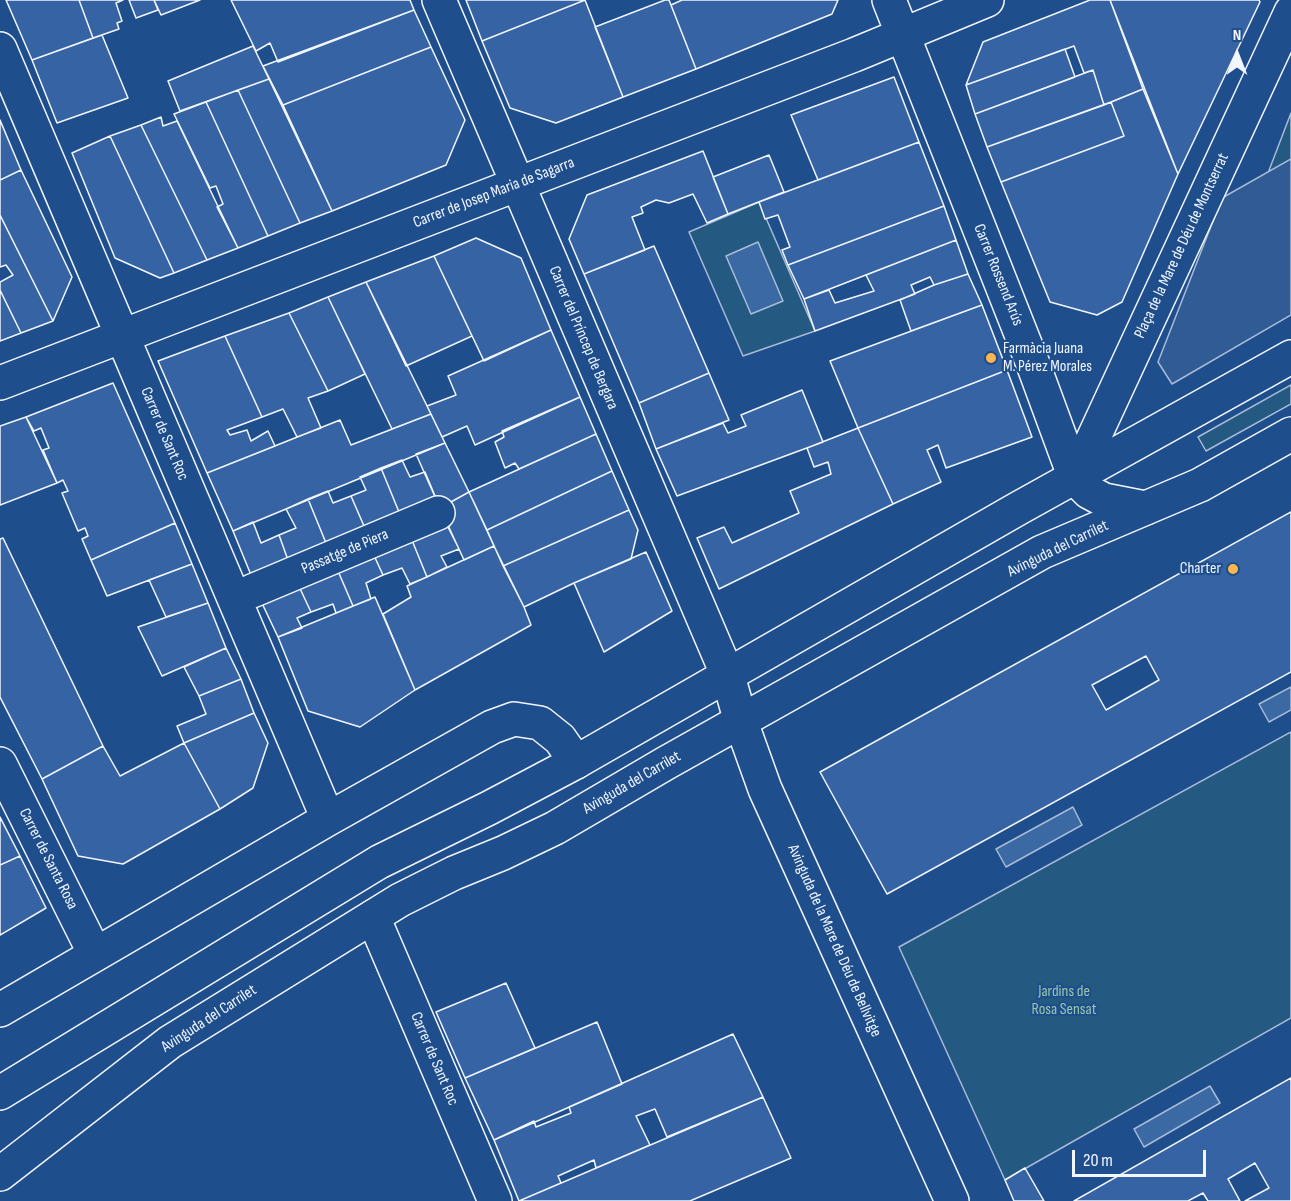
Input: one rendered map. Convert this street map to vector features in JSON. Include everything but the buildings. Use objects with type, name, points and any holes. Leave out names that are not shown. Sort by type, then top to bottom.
[{"type":"street","name":"Carrer del Príncep de Bergara","points":[[439,0],[728,676]]},
{"type":"street","name":"Carrer Rossend Arús","points":[[889,0],[1076,478],[1089,492],[1104,500],[1145,508]]},
{"type":"street","name":"Carrer de Josep Maria de Sagarra","points":[[0,383],[903,35],[987,0]]},
{"type":"street","name":"Plaça de la Mare de Déu de Montserrat","points":[[1076,478],[1288,9]]},
{"type":"street","name":"Carrer de Sant Roc","points":[[0,49],[328,819]]},
{"type":"street","points":[[0,1093],[379,861],[489,808],[576,762],[1291,357]]},
{"type":"street","name":"Avinguda del Carrilet","points":[[0,1174],[170,1042],[400,900],[453,873],[503,853],[555,828],[666,763],[1042,552],[1200,485],[1291,434]]},
{"type":"street","name":"Passatge de Piera","points":[[252,591],[438,513]]},
{"type":"street","name":"Avinguda de la Mare de Déu de Bellvitge","points":[[728,676],[741,722],[765,789],[952,1201]]},
{"type":"street","points":[[0,1010],[328,819],[492,727],[514,719],[540,723],[560,739],[576,762]]},
{"type":"street","name":"Carrer de Santa Rosa","points":[[0,764],[95,954]]},
{"type":"street","name":"Carrer de Sant Roc","points":[[373,917],[495,1201]]},
{"type":"green space","points":[[1291,113],[1291,160],[1268,173]]},
{"type":"green space","points":[[759,202],[815,331],[743,356],[689,232]]},
{"type":"green space","points":[[1291,385],[1291,404],[1206,451],[1198,437]]},
{"type":"green space","name":"Jardins de Rosa Sensat","points":[[1291,732],[1291,1018],[1005,1180],[899,947]]},
{"type":"shaded area","points":[[1291,159],[1291,315],[1172,384],[1158,362],[1222,198]]},
{"type":"shaded area","points":[[758,242],[783,301],[751,314],[726,256]]},
{"type":"shaded area","points":[[1291,687],[1291,710],[1269,722],[1259,704]]},
{"type":"shaded area","points":[[1073,807],[1082,825],[1006,867],[996,849]]},
{"type":"shaded area","points":[[1210,1086],[1220,1103],[1144,1147],[1134,1129]]},
{"type":"place","name":"Farmàcia Juana M. Pérez Morales","points":[[991,358]]},
{"type":"place","name":"Charter","points":[[1233,569]]}]
